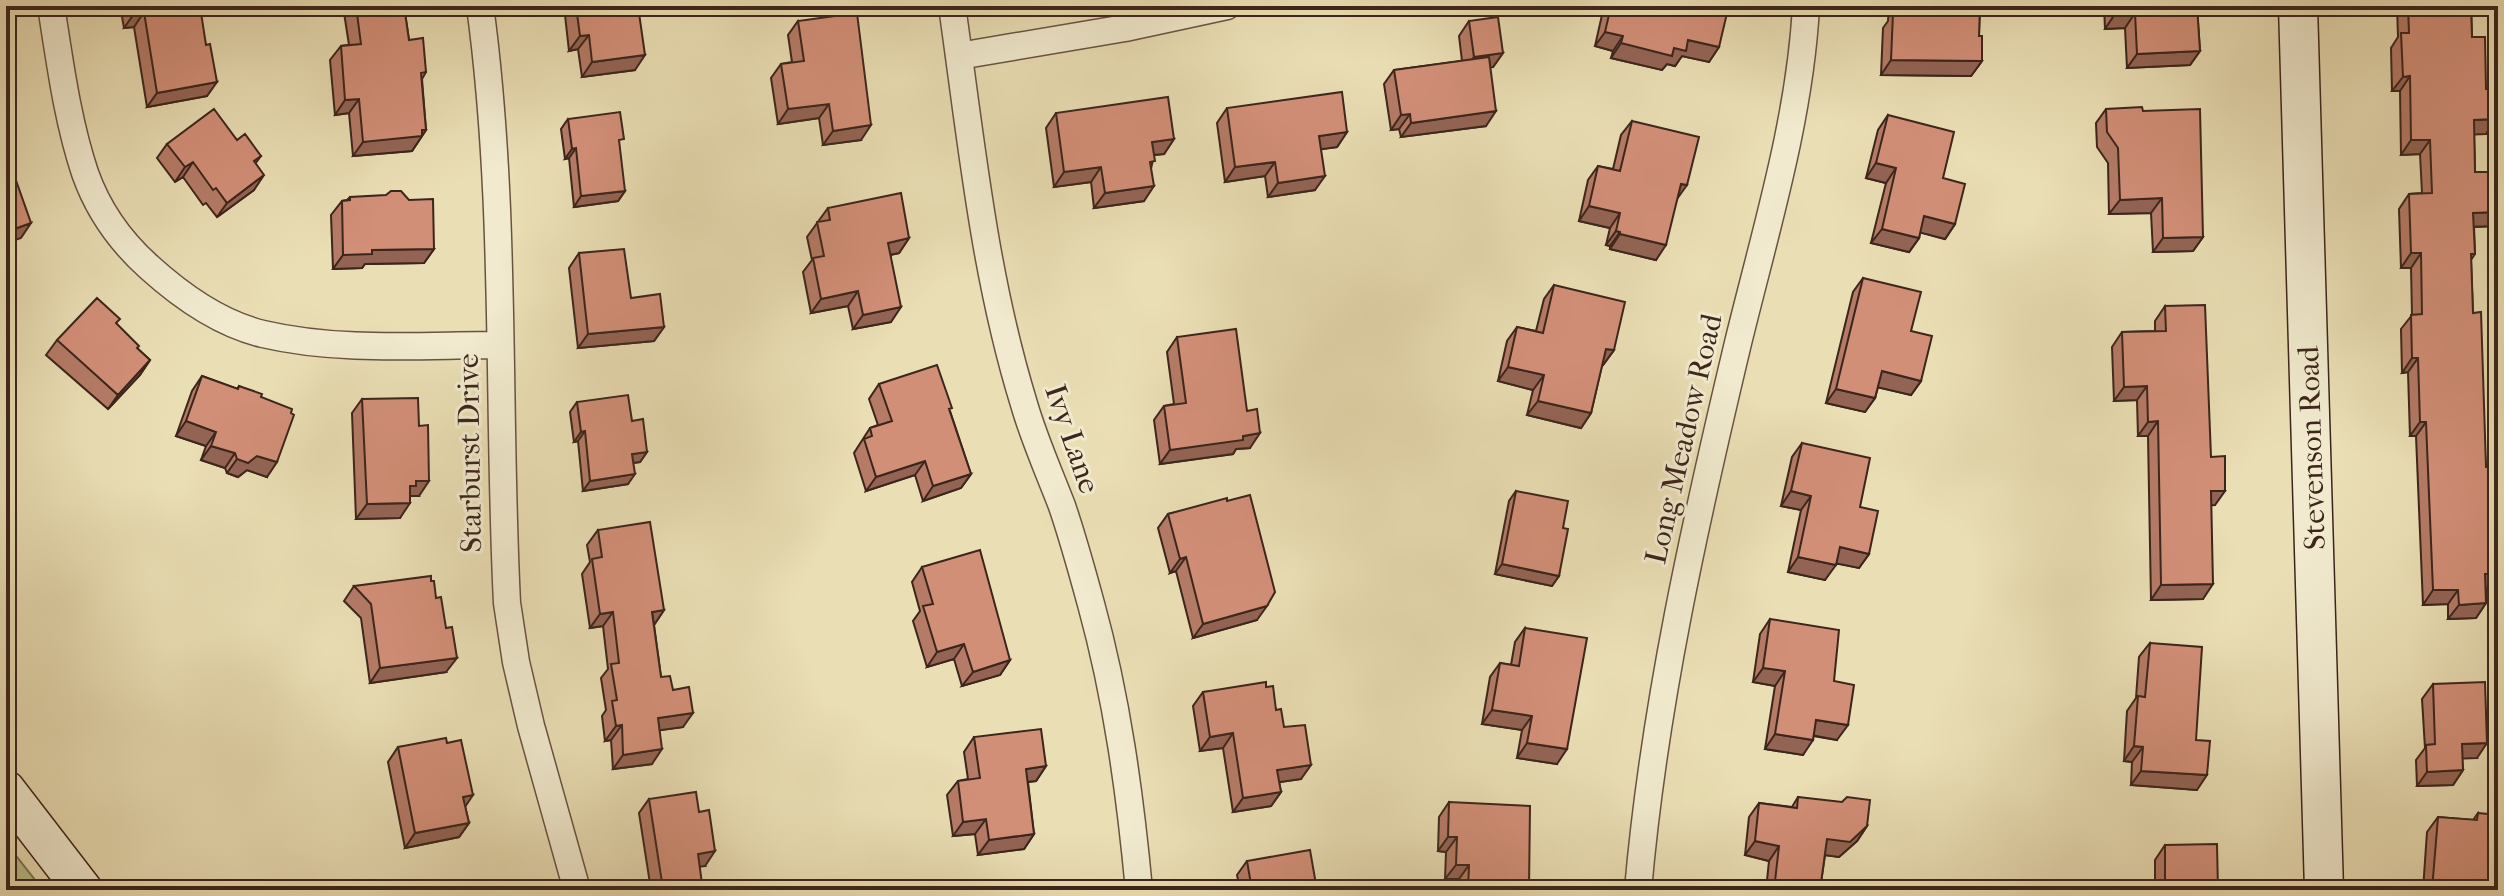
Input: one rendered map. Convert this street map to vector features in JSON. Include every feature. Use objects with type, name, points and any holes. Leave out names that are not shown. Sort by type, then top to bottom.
[{"type":"main road","name":"Stevenson Road","points":[[2298,6],[2324,890]]},
{"type":"main road","points":[[6,790],[83,890]]},
{"type":"street","points":[[51,6],[70,120],[85,174],[106,219],[135,254],[171,288],[211,313],[261,334],[331,345],[500,345]]},
{"type":"street","name":"Starburst Drive","points":[[480,6],[492,105],[507,603],[516,662],[531,726],[577,890]]},
{"type":"street","name":"Ivy Lane","points":[[952,6],[979,210],[999,308],[1024,405],[1063,509],[1092,606],[1116,711],[1132,814],[1139,890]]},
{"type":"street","points":[[959,56],[1125,28],[1227,6]]},
{"type":"street","name":"Long Meadow Road","points":[[1638,890],[1682,595],[1712,451],[1790,127],[1804,51],[1806,6]]},
{"type":"green space","points":[[6,843],[43,890],[6,890]]},
{"type":"building","points":[[133,6],[200,6],[206,45],[210,44],[217,82],[157,93],[144,12],[134,14]]},
{"type":"building","points":[[356,6],[404,6],[409,40],[423,38],[426,72],[421,73],[426,130],[422,130],[422,136],[363,142],[359,99],[345,100],[341,46],[361,44]]},
{"type":"building","points":[[576,6],[638,6],[645,55],[592,62],[589,35],[580,36]]},
{"type":"building","points":[[1611,6],[1715,6],[1728,9],[1719,47],[1688,40],[1686,51],[1674,48],[1672,56],[1621,43],[1623,36],[1605,32]]},
{"type":"building","points":[[1898,6],[1980,6],[1982,61],[1891,60],[1893,13],[1898,14]]},
{"type":"building","points":[[2115,6],[2197,6],[2200,51],[2137,54],[2135,13],[2115,14]]},
{"type":"building","points":[[2408,6],[2471,6],[2472,37],[2485,37],[2486,89],[2495,89],[2496,119],[2474,120],[2475,172],[2498,172],[2498,212],[2473,213],[2475,254],[2471,254],[2473,313],[2481,312],[2486,467],[2498,466],[2498,574],[2485,574],[2486,603],[2459,605],[2458,590],[2433,590],[2426,422],[2420,422],[2418,358],[2412,358],[2411,315],[2422,314],[2421,253],[2411,253],[2409,194],[2432,193],[2430,140],[2411,140],[2410,76],[2403,77],[2401,33],[2409,33]]},
{"type":"building","points":[[857,13],[871,125],[833,131],[829,104],[788,109],[781,64],[804,61],[798,21]]},
{"type":"building","points":[[1498,17],[1503,53],[1474,57],[1469,21]]},
{"type":"building","points":[[1489,57],[1496,111],[1411,123],[1410,114],[1401,115],[1394,70]]},
{"type":"building","points":[[1342,92],[1347,132],[1319,136],[1325,176],[1278,183],[1275,162],[1235,167],[1227,108]]},
{"type":"building","points":[[1168,97],[1174,139],[1152,142],[1155,161],[1150,162],[1154,186],[1105,193],[1101,167],[1064,172],[1056,113]]},
{"type":"building","points":[[2142,107],[2143,111],[2200,109],[2203,237],[2163,238],[2162,198],[2120,200],[2118,148],[2107,132],[2106,109]]},
{"type":"building","points":[[214,109],[237,140],[245,134],[261,156],[254,161],[264,175],[227,203],[216,188],[213,190],[193,162],[185,167],[167,144]]},
{"type":"building","points":[[620,112],[624,139],[619,140],[625,191],[581,196],[576,148],[572,149],[568,119]]},
{"type":"building","points":[[1888,115],[1954,132],[1943,178],[1965,184],[1955,224],[1924,216],[1919,238],[1882,229],[1896,168],[1876,163]]},
{"type":"building","points":[[1632,121],[1699,137],[1687,185],[1681,184],[1666,245],[1620,234],[1616,231],[1620,213],[1589,206],[1598,166],[1620,171]]},
{"type":"building","points":[[6,152],[31,223],[6,232]]},
{"type":"building","points":[[391,191],[401,191],[409,200],[433,199],[434,249],[372,250],[372,254],[343,255],[342,201],[350,200],[350,197],[386,195]]},
{"type":"building","points":[[901,193],[909,238],[888,243],[901,307],[863,315],[858,291],[821,299],[813,258],[824,256],[817,222],[830,220],[828,208]]},
{"type":"building","points":[[624,249],[631,298],[660,294],[664,327],[588,334],[579,253]]},
{"type":"building","points":[[1863,278],[1921,292],[1911,331],[1932,336],[1921,381],[1882,371],[1875,398],[1836,389]]},
{"type":"building","points":[[1554,285],[1625,302],[1614,350],[1606,349],[1591,413],[1538,401],[1544,375],[1508,367],[1517,327],[1543,333]]},
{"type":"building","points":[[97,298],[120,319],[116,323],[150,360],[118,395],[57,340]]},
{"type":"building","points":[[2205,305],[2211,457],[2225,456],[2225,491],[2211,491],[2213,584],[2161,585],[2158,421],[2148,422],[2147,386],[2124,387],[2122,332],[2166,331],[2165,306]]},
{"type":"building","points":[[1236,329],[1247,411],[1257,409],[1260,433],[1243,436],[1243,440],[1170,450],[1164,406],[1186,403],[1177,337]]},
{"type":"building","points":[[937,365],[971,474],[933,486],[925,461],[876,477],[864,439],[872,436],[870,428],[892,421],[879,384]]},
{"type":"building","points":[[202,376],[262,394],[261,397],[292,409],[294,415],[277,462],[257,456],[248,463],[237,459],[235,453],[211,446],[216,432],[186,421]]},
{"type":"building","points":[[628,395],[632,421],[643,419],[647,452],[632,454],[635,474],[590,481],[585,431],[581,432],[577,402]]},
{"type":"building","points":[[418,398],[419,426],[428,425],[429,481],[416,481],[416,486],[410,486],[410,503],[367,504],[362,399]]},
{"type":"building","points":[[1802,443],[1870,458],[1860,507],[1878,511],[1869,554],[1840,547],[1836,565],[1798,557],[1811,496],[1791,491]]},
{"type":"building","points":[[1516,491],[1568,501],[1563,528],[1568,529],[1559,576],[1502,564]]},
{"type":"building","points":[[1250,495],[1275,592],[1267,606],[1203,624],[1186,557],[1180,559],[1168,514]]},
{"type":"building","points":[[650,522],[664,610],[652,612],[661,677],[670,676],[673,690],[689,687],[693,713],[658,718],[662,749],[623,755],[622,725],[616,726],[612,701],[617,700],[611,664],[619,663],[613,612],[600,614],[592,559],[602,557],[598,530]]},
{"type":"building","points":[[980,550],[1010,660],[973,672],[964,644],[937,652],[923,606],[933,604],[922,567]]},
{"type":"building","points":[[431,576],[436,598],[441,597],[446,628],[452,627],[457,658],[380,668],[371,604],[354,586]]},
{"type":"building","points":[[1770,619],[1839,630],[1834,681],[1854,685],[1848,725],[1816,720],[1813,740],[1775,734],[1785,671],[1763,668]]},
{"type":"building","points":[[1525,628],[1587,638],[1567,749],[1527,743],[1532,716],[1492,710],[1500,663],[1519,666]]},
{"type":"building","points":[[2150,643],[2202,647],[2196,740],[2210,741],[2207,775],[2141,771],[2143,747],[2134,746],[2138,696],[2145,697]]},
{"type":"building","points":[[1266,682],[1266,687],[1273,686],[1276,710],[1281,709],[1284,727],[1305,725],[1311,765],[1277,770],[1281,792],[1243,798],[1233,733],[1210,737],[1203,692]]},
{"type":"building","points":[[2485,682],[2487,743],[2462,744],[2463,770],[2427,772],[2426,745],[2435,744],[2433,684]]},
{"type":"building","points":[[1041,729],[1046,766],[1026,769],[1034,834],[989,840],[986,819],[963,822],[958,781],[980,778],[974,737]]},
{"type":"building","points":[[446,738],[447,743],[461,740],[473,795],[463,797],[469,823],[415,833],[398,747]]},
{"type":"building","points":[[696,792],[699,812],[709,810],[715,851],[698,854],[702,884],[663,889],[649,799]]},
{"type":"building","points":[[1798,797],[1842,802],[1847,797],[1870,800],[1867,826],[1850,842],[1827,839],[1820,890],[1774,890],[1779,846],[1755,841],[1759,803],[1797,808]]},
{"type":"building","points":[[1449,802],[1530,806],[1529,889],[1563,890],[1468,890],[1469,865],[1456,865],[1457,837],[1448,837]]},
{"type":"building","points":[[2478,813],[2498,815],[2498,890],[2432,890],[2438,817],[2477,820]]},
{"type":"building","points":[[2217,844],[2218,890],[2165,890],[2165,845]]},
{"type":"building","points":[[1310,850],[1317,890],[1252,890],[1247,861]]}]
